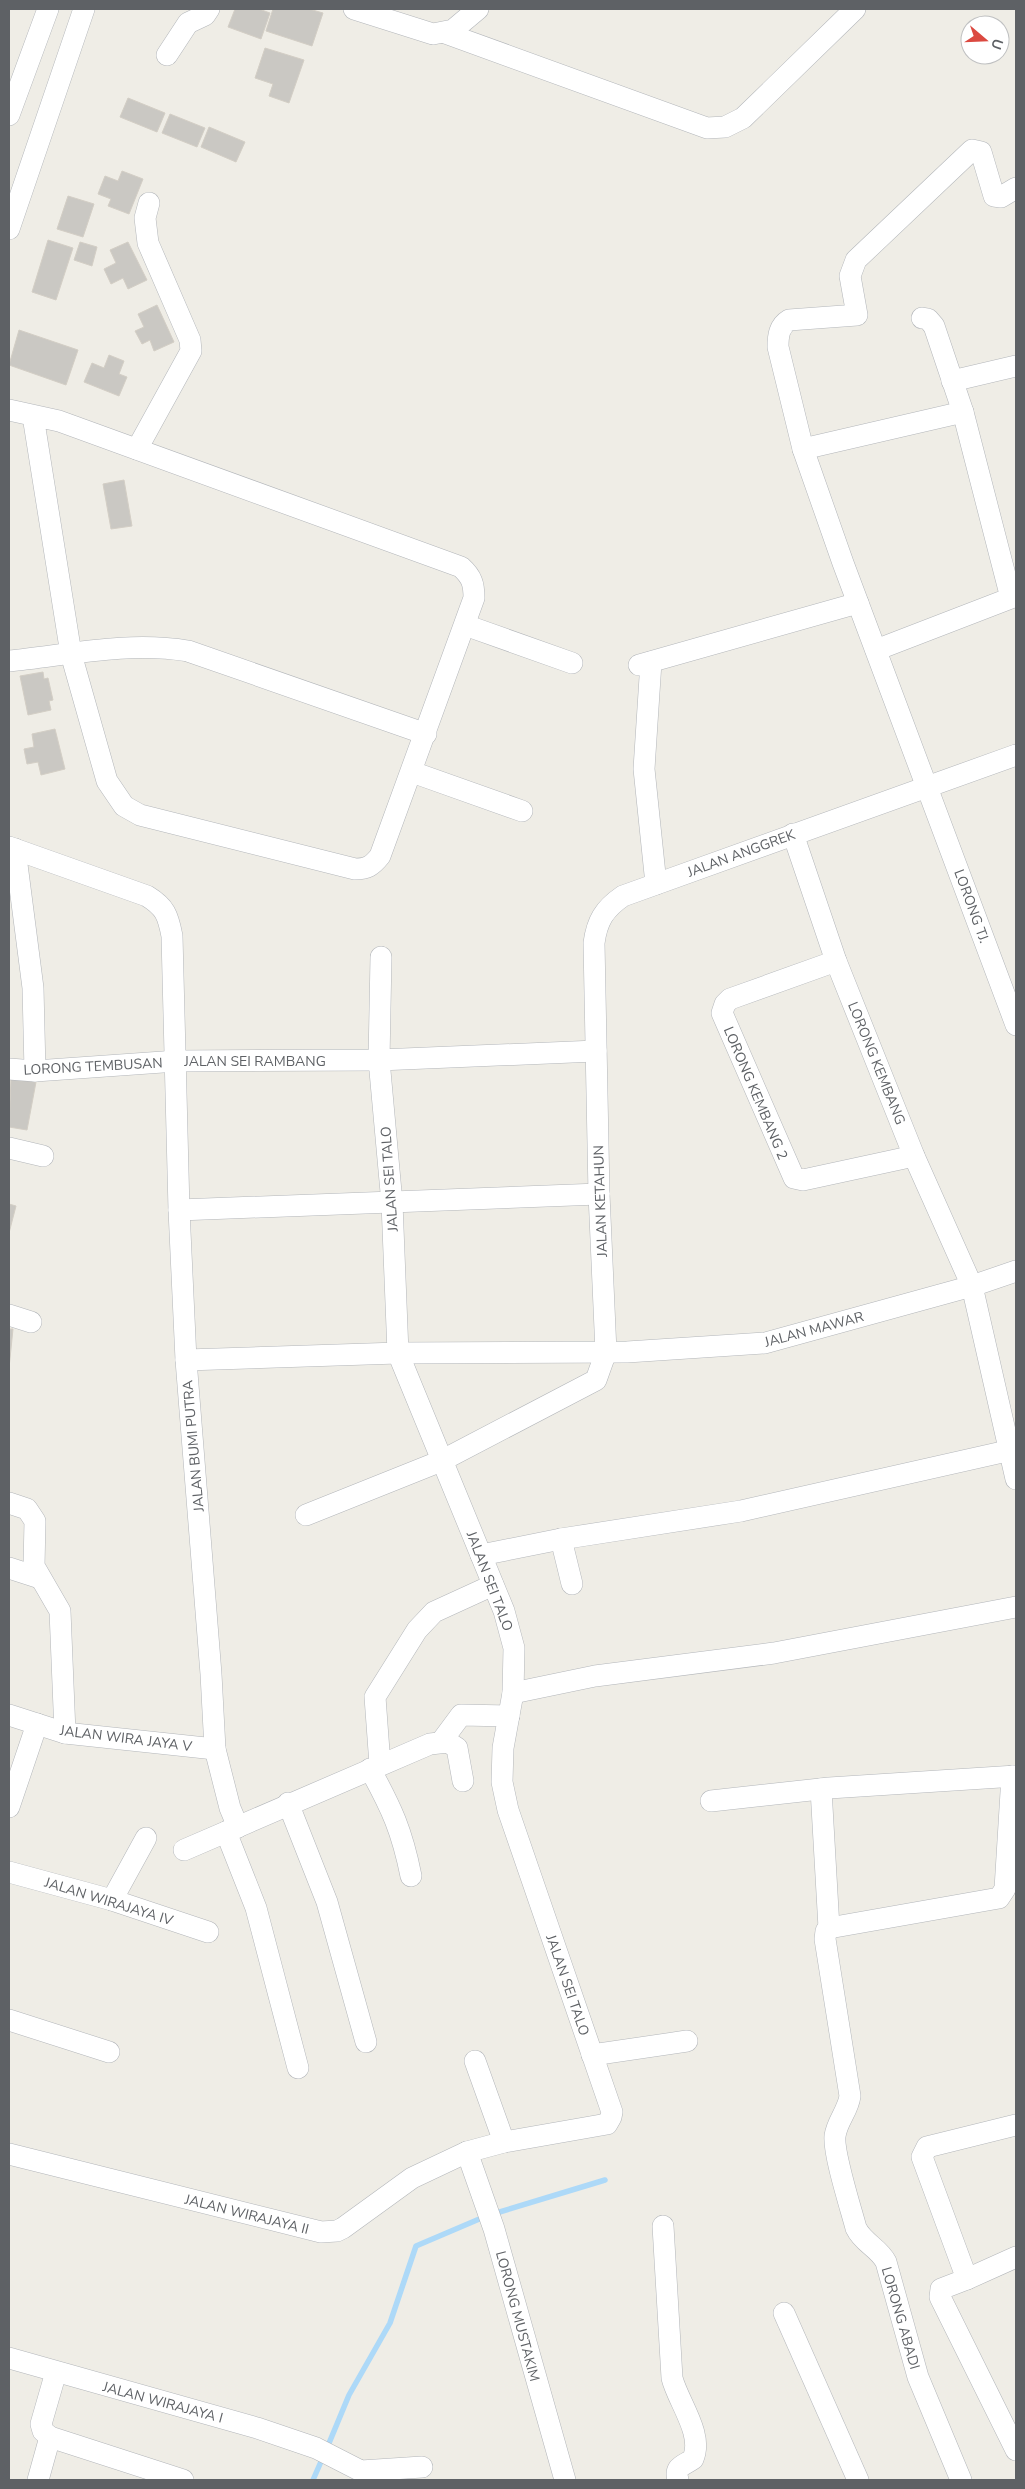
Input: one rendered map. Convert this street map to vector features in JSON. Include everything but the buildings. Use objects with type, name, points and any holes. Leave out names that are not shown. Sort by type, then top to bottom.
[{"type":"street","points":[[9,115],[48,9]]},
{"type":"street","points":[[9,230],[84,9]]},
{"type":"street","points":[[167,55],[188,23],[205,15],[209,9]]},
{"type":"street","points":[[354,9],[433,34],[445,33],[463,23],[478,9]]},
{"type":"street","points":[[445,33],[707,128],[725,127],[743,118],[855,9]]},
{"type":"street","name":"LORONG TJ.","points":[[1015,1020],[858,604],[803,449],[778,347],[780,330],[784,323],[789,320],[857,315],[850,276],[856,260],[972,150],[981,152],[994,196],[1001,196],[1016,188]]},
{"type":"street","points":[[137,449],[191,351],[190,340],[148,243],[145,218],[148,203]]},
{"type":"street","points":[[876,650],[1011,598],[964,412],[934,326],[928,319],[922,318]]},
{"type":"street","points":[[952,380],[1016,366]]},
{"type":"street","points":[[9,410],[59,421],[137,449],[462,567],[470,576],[474,587],[474,598],[465,625],[380,856],[373,865],[365,869],[355,869],[140,815],[124,806],[107,780],[70,654],[33,416]]},
{"type":"street","points":[[803,449],[964,412]]},
{"type":"street","points":[[656,884],[644,769],[645,664],[858,604]]},
{"type":"street","points":[[465,625],[572,662]]},
{"type":"street","points":[[9,661],[129,646],[161,647],[188,651],[426,734]]},
{"type":"street","name":"JALAN ANGGREK","points":[[596,1051],[594,943],[596,926],[603,912],[611,904],[623,896],[1016,755]]},
{"type":"street","points":[[412,772],[522,811]]},
{"type":"street","name":"LORONG KEMBANG","points":[[793,834],[836,961],[914,1156],[972,1286],[1013,1450],[1016,1479]]},
{"type":"street","points":[[12,848],[33,988],[34,1071]]},
{"type":"street","name":"JALAN SEI RAMBANG","points":[[12,848],[147,896],[162,905],[170,922],[172,936],[177,1061],[379,1060],[596,1051]]},
{"type":"street","name":"JALAN SEI TALO","points":[[381,957],[379,1060],[392,1203],[398,1353],[504,1610],[514,1648],[513,1693],[502,1748],[502,1782],[508,1810],[612,2112],[612,2117],[607,2124],[504,2142],[467,2152]]},
{"type":"street","name":"LORONG KEMBANG 2","points":[[836,961],[730,999],[725,1004],[722,1013],[794,1178],[803,1180],[914,1156]]},
{"type":"street","name":"JALAN KETAHUN","points":[[596,1051],[599,1194],[606,1352]]},
{"type":"street","name":"LORONG TEMBUSAN","points":[[9,1069],[34,1071],[177,1061]]},
{"type":"street","name":"JALAN BUMI PUTRA","points":[[177,1061],[179,1210],[186,1360],[212,1674],[215,1749],[230,1808],[232,1830],[256,1908],[298,2068]]},
{"type":"street","points":[[9,1148],[43,1156]]},
{"type":"street","points":[[179,1210],[599,1194]]},
{"type":"street","name":"JALAN MAWAR","points":[[186,1360],[398,1353],[626,1352],[765,1343],[972,1286],[1016,1271]]},
{"type":"street","points":[[9,1316],[31,1322]]},
{"type":"street","points":[[306,1515],[441,1461],[596,1380],[606,1352]]},
{"type":"street","points":[[481,1555],[561,1539],[741,1510],[1013,1450]]},
{"type":"street","points":[[9,1503],[27,1510],[35,1521],[33,1558],[40,1578],[52,1593],[60,1611],[65,1733]]},
{"type":"street","points":[[561,1539],[572,1584]]},
{"type":"street","points":[[9,1568],[40,1578]]},
{"type":"street","points":[[411,1876],[400,1828],[375,1767],[375,1697],[421,1625],[434,1612],[493,1585]]},
{"type":"street","points":[[513,1693],[595,1676],[774,1653],[1016,1607]]},
{"type":"street","name":"JALAN WIRA JAYA V","points":[[9,1715],[65,1733],[215,1749]]},
{"type":"street","points":[[441,1742],[461,1715],[509,1716]]},
{"type":"street","points":[[9,1807],[37,1724]]},
{"type":"street","points":[[184,1850],[232,1830],[288,1803],[430,1744],[448,1742],[457,1748],[463,1781]]},
{"type":"street","points":[[711,1801],[821,1788],[1014,1776],[1005,1889],[999,1898],[827,1934]]},
{"type":"street","name":"LORONG ABADI","points":[[821,1788],[827,1934],[850,2096],[848,2109],[837,2128],[835,2146],[856,2228],[865,2241],[877,2249],[886,2262],[918,2377],[961,2480]]},
{"type":"street","points":[[288,1803],[327,1902],[366,2042]]},
{"type":"street","points":[[112,1900],[146,1838]]},
{"type":"street","name":"JALAN WIRAJAYA IV","points":[[9,1872],[112,1900],[208,1932]]},
{"type":"street","points":[[9,2020],[109,2052]]},
{"type":"street","points":[[592,2055],[687,2041]]},
{"type":"street","points":[[475,2061],[504,2142]]},
{"type":"street","points":[[967,2279],[923,2153],[926,2147],[1016,2125]]},
{"type":"street","name":"JALAN WIRAJAYA II","points":[[9,2154],[321,2232],[330,2232],[343,2228],[412,2178],[467,2152]]},
{"type":"street","name":"LORONG MUSTAKIM","points":[[467,2152],[494,2229],[565,2480]]},
{"type":"street","points":[[663,2226],[672,2378],[675,2390],[692,2425],[695,2451],[693,2460],[679,2466],[677,2470],[678,2480]]},
{"type":"street","points":[[1016,2257],[967,2279],[948,2284],[941,2289],[940,2297],[1016,2450]]},
{"type":"street","points":[[784,2313],[858,2480]]},
{"type":"street","name":"JALAN WIRAJAYA I","points":[[9,2358],[257,2428],[324,2452],[361,2471],[422,2467]]},
{"type":"street","points":[[56,2372],[41,2424],[43,2431],[50,2438],[184,2480]]},
{"type":"street","points":[[38,2480],[50,2438]]},
{"type":"waterway","points":[[493,2214],[605,2180]]},
{"type":"waterway","points":[[327,2448],[349,2395],[390,2323],[416,2246],[484,2217]]},
{"type":"waterway","points":[[313,2480],[323,2457]]}]
